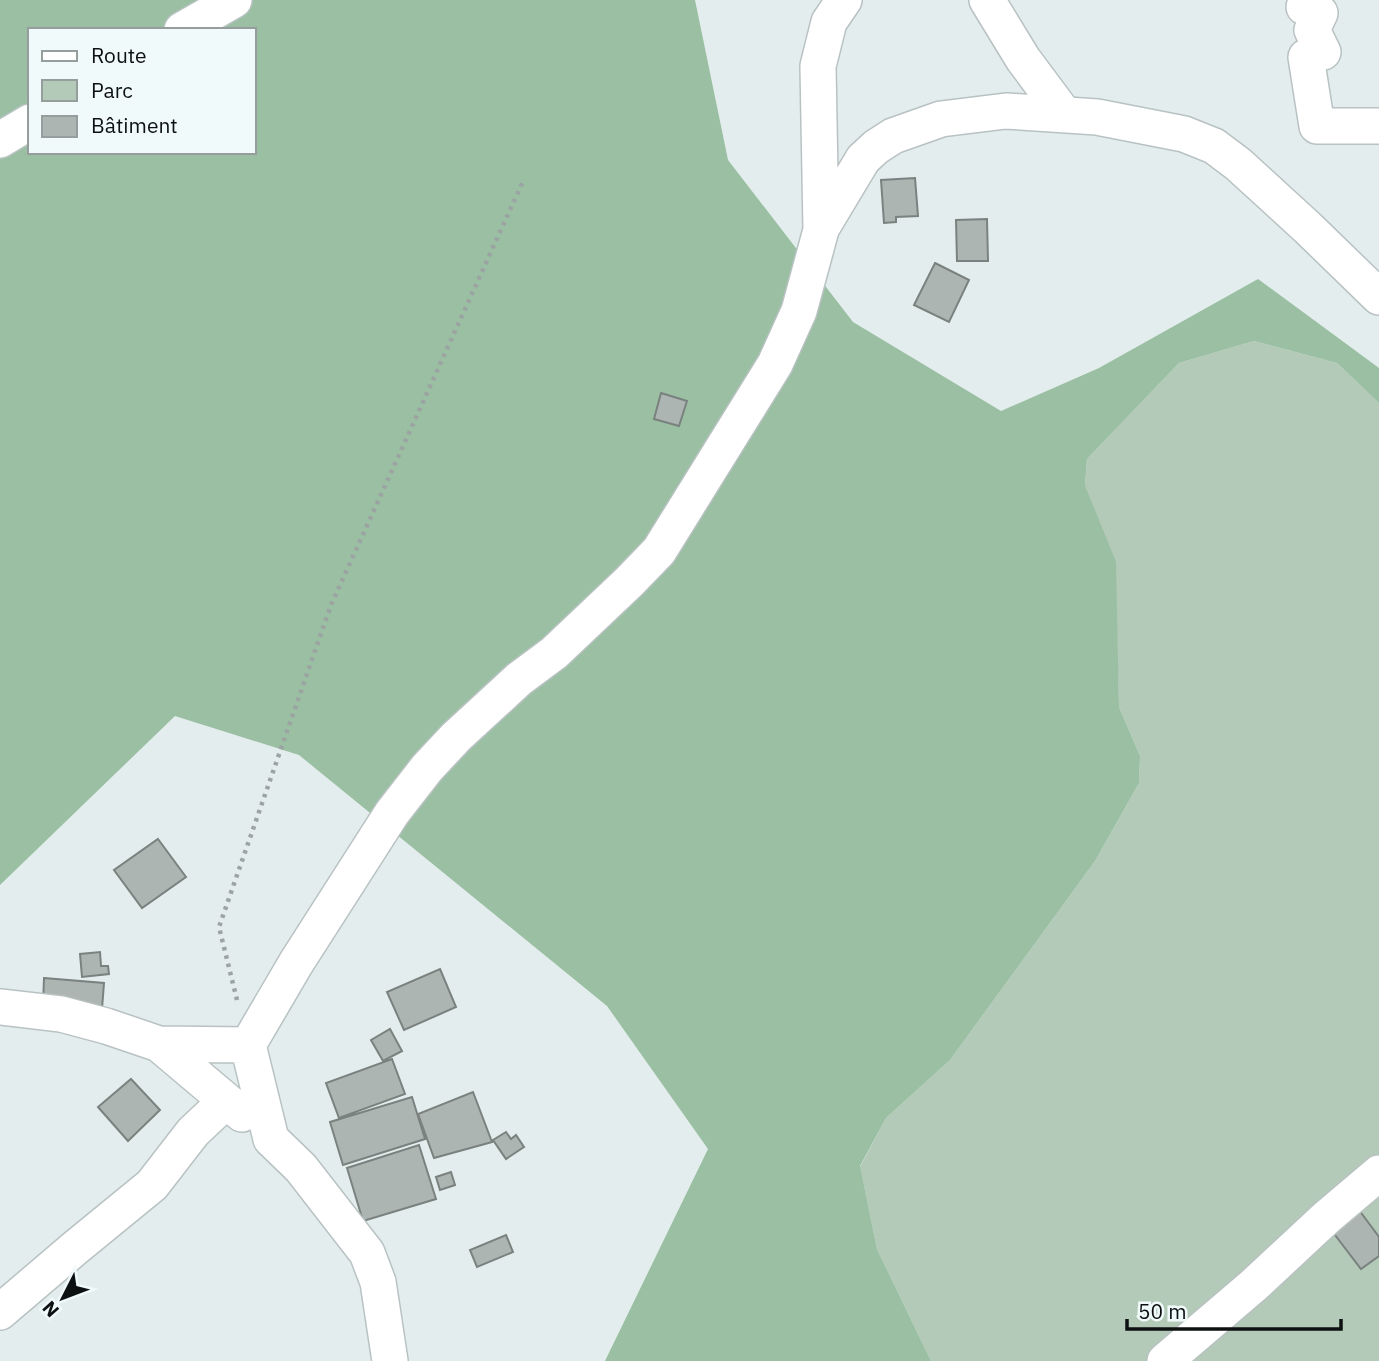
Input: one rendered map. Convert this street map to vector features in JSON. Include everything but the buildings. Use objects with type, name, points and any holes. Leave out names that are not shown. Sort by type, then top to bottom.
[{"type":"street","points":[[185,28],[234,0]]},
{"type":"street","points":[[821,230],[818,66],[829,22],[844,0]]},
{"type":"street","points":[[987,0],[1023,59],[1064,114]]},
{"type":"street","points":[[1307,0],[1304,6],[1320,13],[1312,30],[1323,52],[1306,57],[1317,126],[1379,126]]},
{"type":"street","points":[[271,1139],[248,1045],[296,963],[392,813],[427,768],[456,737],[519,679],[554,653],[659,551],[775,364],[799,311],[821,230],[863,159],[893,136],[941,119],[1006,111],[1097,117],[1184,134],[1214,146],[1238,164],[1379,298]]},
{"type":"street","points":[[0,141],[28,123]]},
{"type":"street","points":[[0,1007],[61,1014],[159,1044],[248,1045]]},
{"type":"street","points":[[159,1044],[271,1139],[301,1168],[367,1254],[378,1282],[390,1361]]},
{"type":"street","points":[[0,1312],[152,1185],[193,1132],[226,1101]]},
{"type":"street","points":[[1165,1361],[1379,1173]]},
{"type":"path","points":[[248,1045],[219,927],[331,605],[524,179]]},
{"type":"green space","points":[[0,0],[695,0],[728,160],[853,322],[1001,411],[1099,368],[1258,279],[1379,368],[1379,403],[1337,363],[1254,341],[1179,363],[1087,459],[1085,485],[1116,562],[1119,707],[1140,756],[1139,783],[1095,861],[950,1060],[886,1118],[860,1166],[877,1249],[931,1361],[605,1361],[708,1149],[607,1006],[299,755],[175,716],[0,885]]},
{"type":"green space","points":[[1254,341],[1337,363],[1379,403],[1379,1361],[931,1361],[877,1249],[860,1167],[886,1118],[950,1060],[1095,861],[1139,783],[1140,756],[1119,707],[1115,562],[1085,485],[1087,459],[1179,363]]}]
